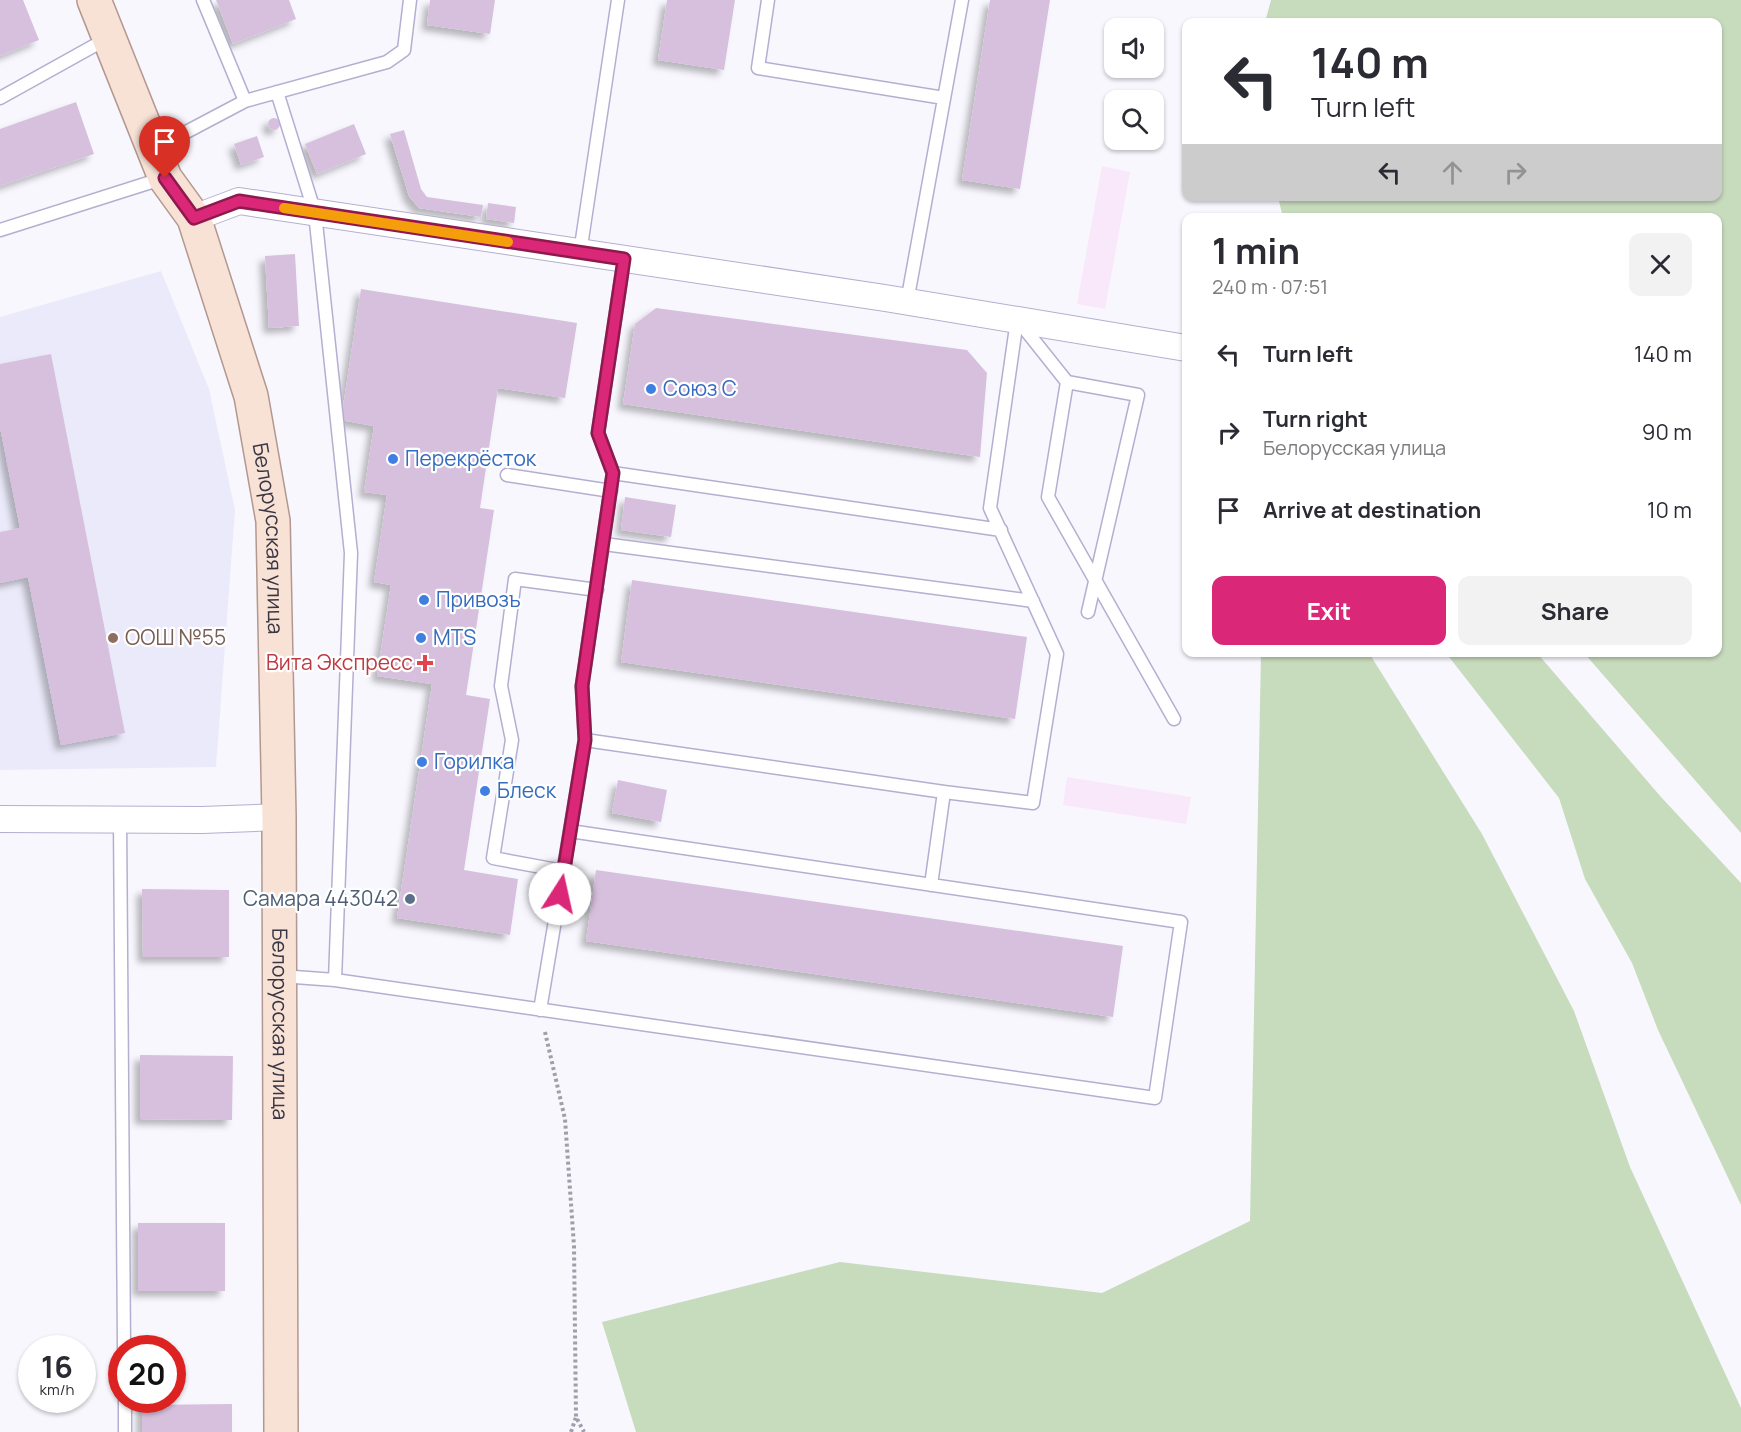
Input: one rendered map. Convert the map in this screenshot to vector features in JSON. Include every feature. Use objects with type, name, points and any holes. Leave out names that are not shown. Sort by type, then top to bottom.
[{"type":"main road","name":"Белорусская улица","points":[[94,0],[160,163],[194,218],[251,396],[273,521],[279,817],[281,1432]]},
{"type":"street","points":[[194,218],[239,201],[908,302],[1182,347]]},
{"type":"street","points":[[0,819],[279,817]]},
{"type":"lane","points":[[203,0],[245,101]]},
{"type":"lane","points":[[0,230],[160,163],[245,101],[387,62],[404,50],[410,0]]},
{"type":"lane","points":[[580,253],[618,0]]},
{"type":"lane","points":[[768,0],[758,68],[944,98]]},
{"type":"lane","points":[[908,302],[962,0]]},
{"type":"lane","points":[[0,98],[109,38]]},
{"type":"lane","points":[[277,92],[315,213],[351,553],[335,980]]},
{"type":"lane","points":[[540,1010],[585,740],[582,686],[613,473],[598,433],[624,259]]},
{"type":"lane","points":[[1017,320],[1067,382],[1138,395],[1088,612]]},
{"type":"lane","points":[[585,740],[1033,803],[1057,654],[990,507],[1017,320]]},
{"type":"lane","points":[[1067,382],[1048,497],[1174,718]]},
{"type":"lane","points":[[613,473],[1001,530]]},
{"type":"lane","points":[[507,476],[611,491]]},
{"type":"lane","points":[[604,544],[1033,601]]},
{"type":"lane","points":[[563,871],[493,858],[512,740],[501,686],[515,579],[597,590]]},
{"type":"lane","points":[[931,885],[944,792]]},
{"type":"lane","points":[[120,819],[124,1335]]},
{"type":"lane","points":[[279,976],[335,980],[1155,1098],[1181,922],[570,831]]},
{"type":"lane","points":[[125,1413],[125,1432]]},
{"type":"path","points":[[540,1010],[565,1119],[574,1246],[576,1417],[571,1432]]},
{"type":"path","points":[[576,1417],[584,1432]]},
{"type":"shaded area","points":[[1102,166],[1130,172],[1105,309],[1077,304]]},
{"type":"shaded area","name":"ООШ №55","points":[[161,271],[209,389],[235,510],[216,767],[0,770],[0,317]]},
{"type":"shaded area","points":[[1067,777],[1191,797],[1186,824],[1063,805]]},
{"type":"green space","points":[[1271,0],[1741,0],[1741,833],[1587,657],[1722,657],[1722,213],[1282,213],[1279,201],[1722,201],[1722,18],[1266,18]]},
{"type":"green space","points":[[1261,657],[1371,657],[1482,834],[1574,1011],[1630,1167],[1741,1408],[1741,1432],[636,1432],[602,1322],[840,1262],[1102,1293],[1250,1221]]},
{"type":"green space","points":[[1449,657],[1540,657],[1661,797],[1741,883],[1741,1205],[1658,1030],[1632,963],[1585,879],[1559,798]]},
{"type":"building","points":[[0,0],[23,0],[39,40],[0,56]]},
{"type":"building","points":[[216,0],[289,0],[296,19],[233,44]]},
{"type":"building","points":[[430,0],[495,0],[490,34],[427,25]]},
{"type":"building","points":[[667,0],[735,0],[724,70],[658,60]]},
{"type":"building","points":[[990,0],[1050,0],[1020,189],[962,180]]},
{"type":"building","points":[[76,102],[94,154],[0,186],[0,129]]},
{"type":"building","points":[[276,118],[280,124],[276,130],[272,130],[268,122]]},
{"type":"building","points":[[354,124],[366,154],[317,174],[305,144]]},
{"type":"building","points":[[404,130],[421,189],[427,197],[483,205],[481,217],[419,208],[409,196],[390,134]]},
{"type":"building","points":[[257,136],[264,157],[241,165],[234,144]]},
{"type":"building","points":[[488,203],[516,207],[514,223],[486,219]]},
{"type":"building","points":[[295,254],[299,326],[269,328],[265,256]]},
{"type":"building","points":[[361,289],[577,323],[565,398],[498,388],[480,508],[494,510],[466,695],[490,699],[464,870],[518,879],[510,935],[397,918],[432,684],[377,676],[391,585],[374,582],[387,495],[364,492],[374,426],[341,420]]},
{"type":"building","points":[[656,308],[967,350],[987,373],[980,457],[623,404],[635,324]]},
{"type":"building","points":[[51,354],[125,733],[61,745],[28,577],[0,583],[0,532],[20,528],[0,427],[0,364]]},
{"type":"building","points":[[625,497],[676,505],[671,537],[621,530]]},
{"type":"building","points":[[632,580],[1027,637],[1015,719],[621,662]]},
{"type":"building","points":[[618,780],[667,790],[661,822],[612,813]]},
{"type":"building","points":[[596,870],[1123,946],[1113,1017],[586,941]]},
{"type":"building","points":[[142,889],[229,890],[229,957],[143,957]]},
{"type":"building","points":[[140,1055],[233,1056],[232,1120],[140,1119]]},
{"type":"building","points":[[138,1223],[225,1223],[225,1291],[138,1291]]},
{"type":"building","points":[[232,1404],[232,1432],[142,1432],[142,1413],[186,1413],[186,1405]]},
{"type":"slow traffic","points":[[284,208],[508,242]]},
{"type":"place","name":"Союз С","points":[[651,389]]},
{"type":"place","name":"Перекрёсток","points":[[393,459]]},
{"type":"place","name":"Привозъ","points":[[424,600]]},
{"type":"place","name":"ООШ №55","points":[[113,638]]},
{"type":"place","name":"MTS","points":[[421,638]]},
{"type":"place","name":"Вита Экспресс","points":[[425,663]]},
{"type":"place","name":"Горилка","points":[[422,762]]},
{"type":"place","name":"Блеск","points":[[485,791]]},
{"type":"place","name":"Самара 443042","points":[[410,899]]},
{"type":"route","points":[[165,178],[194,218],[239,201],[624,259],[598,433],[613,473],[582,686],[585,740],[560,894]]}]
